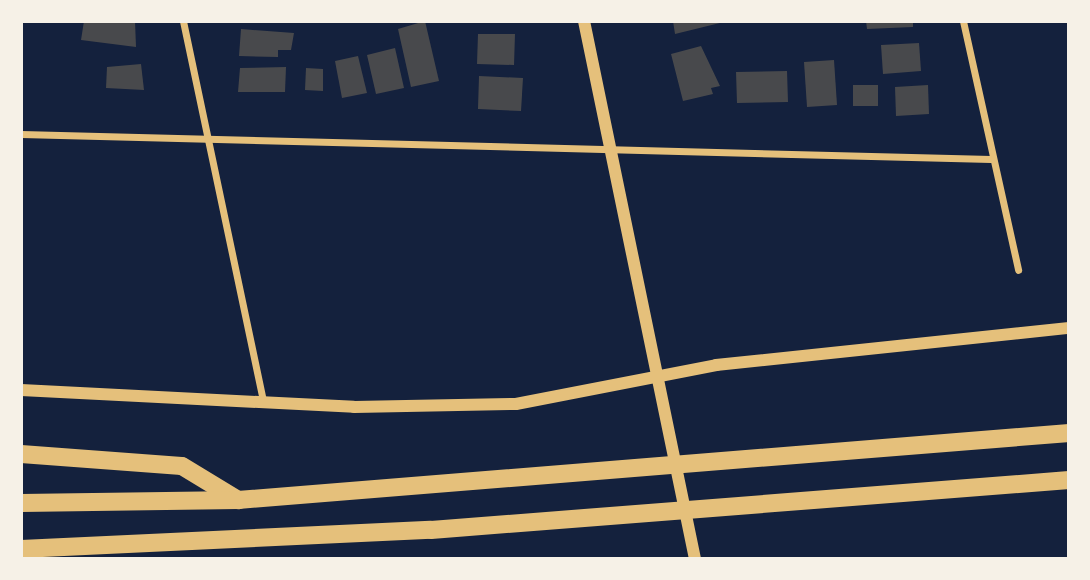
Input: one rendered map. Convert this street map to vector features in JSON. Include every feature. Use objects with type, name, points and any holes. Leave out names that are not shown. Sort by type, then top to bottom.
[{"type":"highway","points":[[21,503],[238,500],[1069,433]]},
{"type":"highway","points":[[21,454],[181,466],[238,500]]},
{"type":"highway","points":[[21,549],[431,530],[1069,480]]},
{"type":"street","points":[[183,21],[263,402]]},
{"type":"street","points":[[584,21],[695,559]]},
{"type":"street","points":[[963,21],[991,159],[1018,270]]},
{"type":"street","points":[[21,134],[608,146],[991,159]]},
{"type":"street","points":[[21,390],[263,402],[516,404],[658,376],[1069,328]]},
{"type":"building","points":[[84,21],[135,21],[136,47],[81,40]]},
{"type":"building","points":[[425,21],[439,81],[411,87],[398,29]]},
{"type":"building","points":[[673,21],[724,21],[724,22],[675,34]]},
{"type":"building","points":[[866,21],[913,21],[913,27],[867,29]]},
{"type":"building","points":[[241,29],[294,33],[291,50],[278,50],[278,57],[239,56]]},
{"type":"building","points":[[478,34],[515,34],[514,65],[477,64]]},
{"type":"building","points":[[919,43],[921,71],[883,74],[881,45]]},
{"type":"building","points":[[701,46],[720,86],[711,88],[713,94],[683,101],[671,54]]},
{"type":"building","points":[[395,48],[404,88],[376,94],[367,55]]},
{"type":"building","points":[[358,56],[367,93],[342,98],[335,61]]},
{"type":"building","points":[[834,60],[837,105],[807,107],[804,62]]},
{"type":"building","points":[[141,64],[144,90],[106,88],[107,67]]},
{"type":"building","points":[[286,67],[285,92],[238,92],[240,68]]},
{"type":"building","points":[[306,68],[323,69],[323,91],[305,90]]},
{"type":"building","points":[[787,71],[788,102],[737,103],[736,72]]},
{"type":"building","points":[[479,76],[523,78],[521,111],[478,109]]},
{"type":"building","points":[[853,85],[878,85],[878,106],[853,106]]},
{"type":"building","points":[[928,85],[929,114],[896,116],[895,87]]}]
